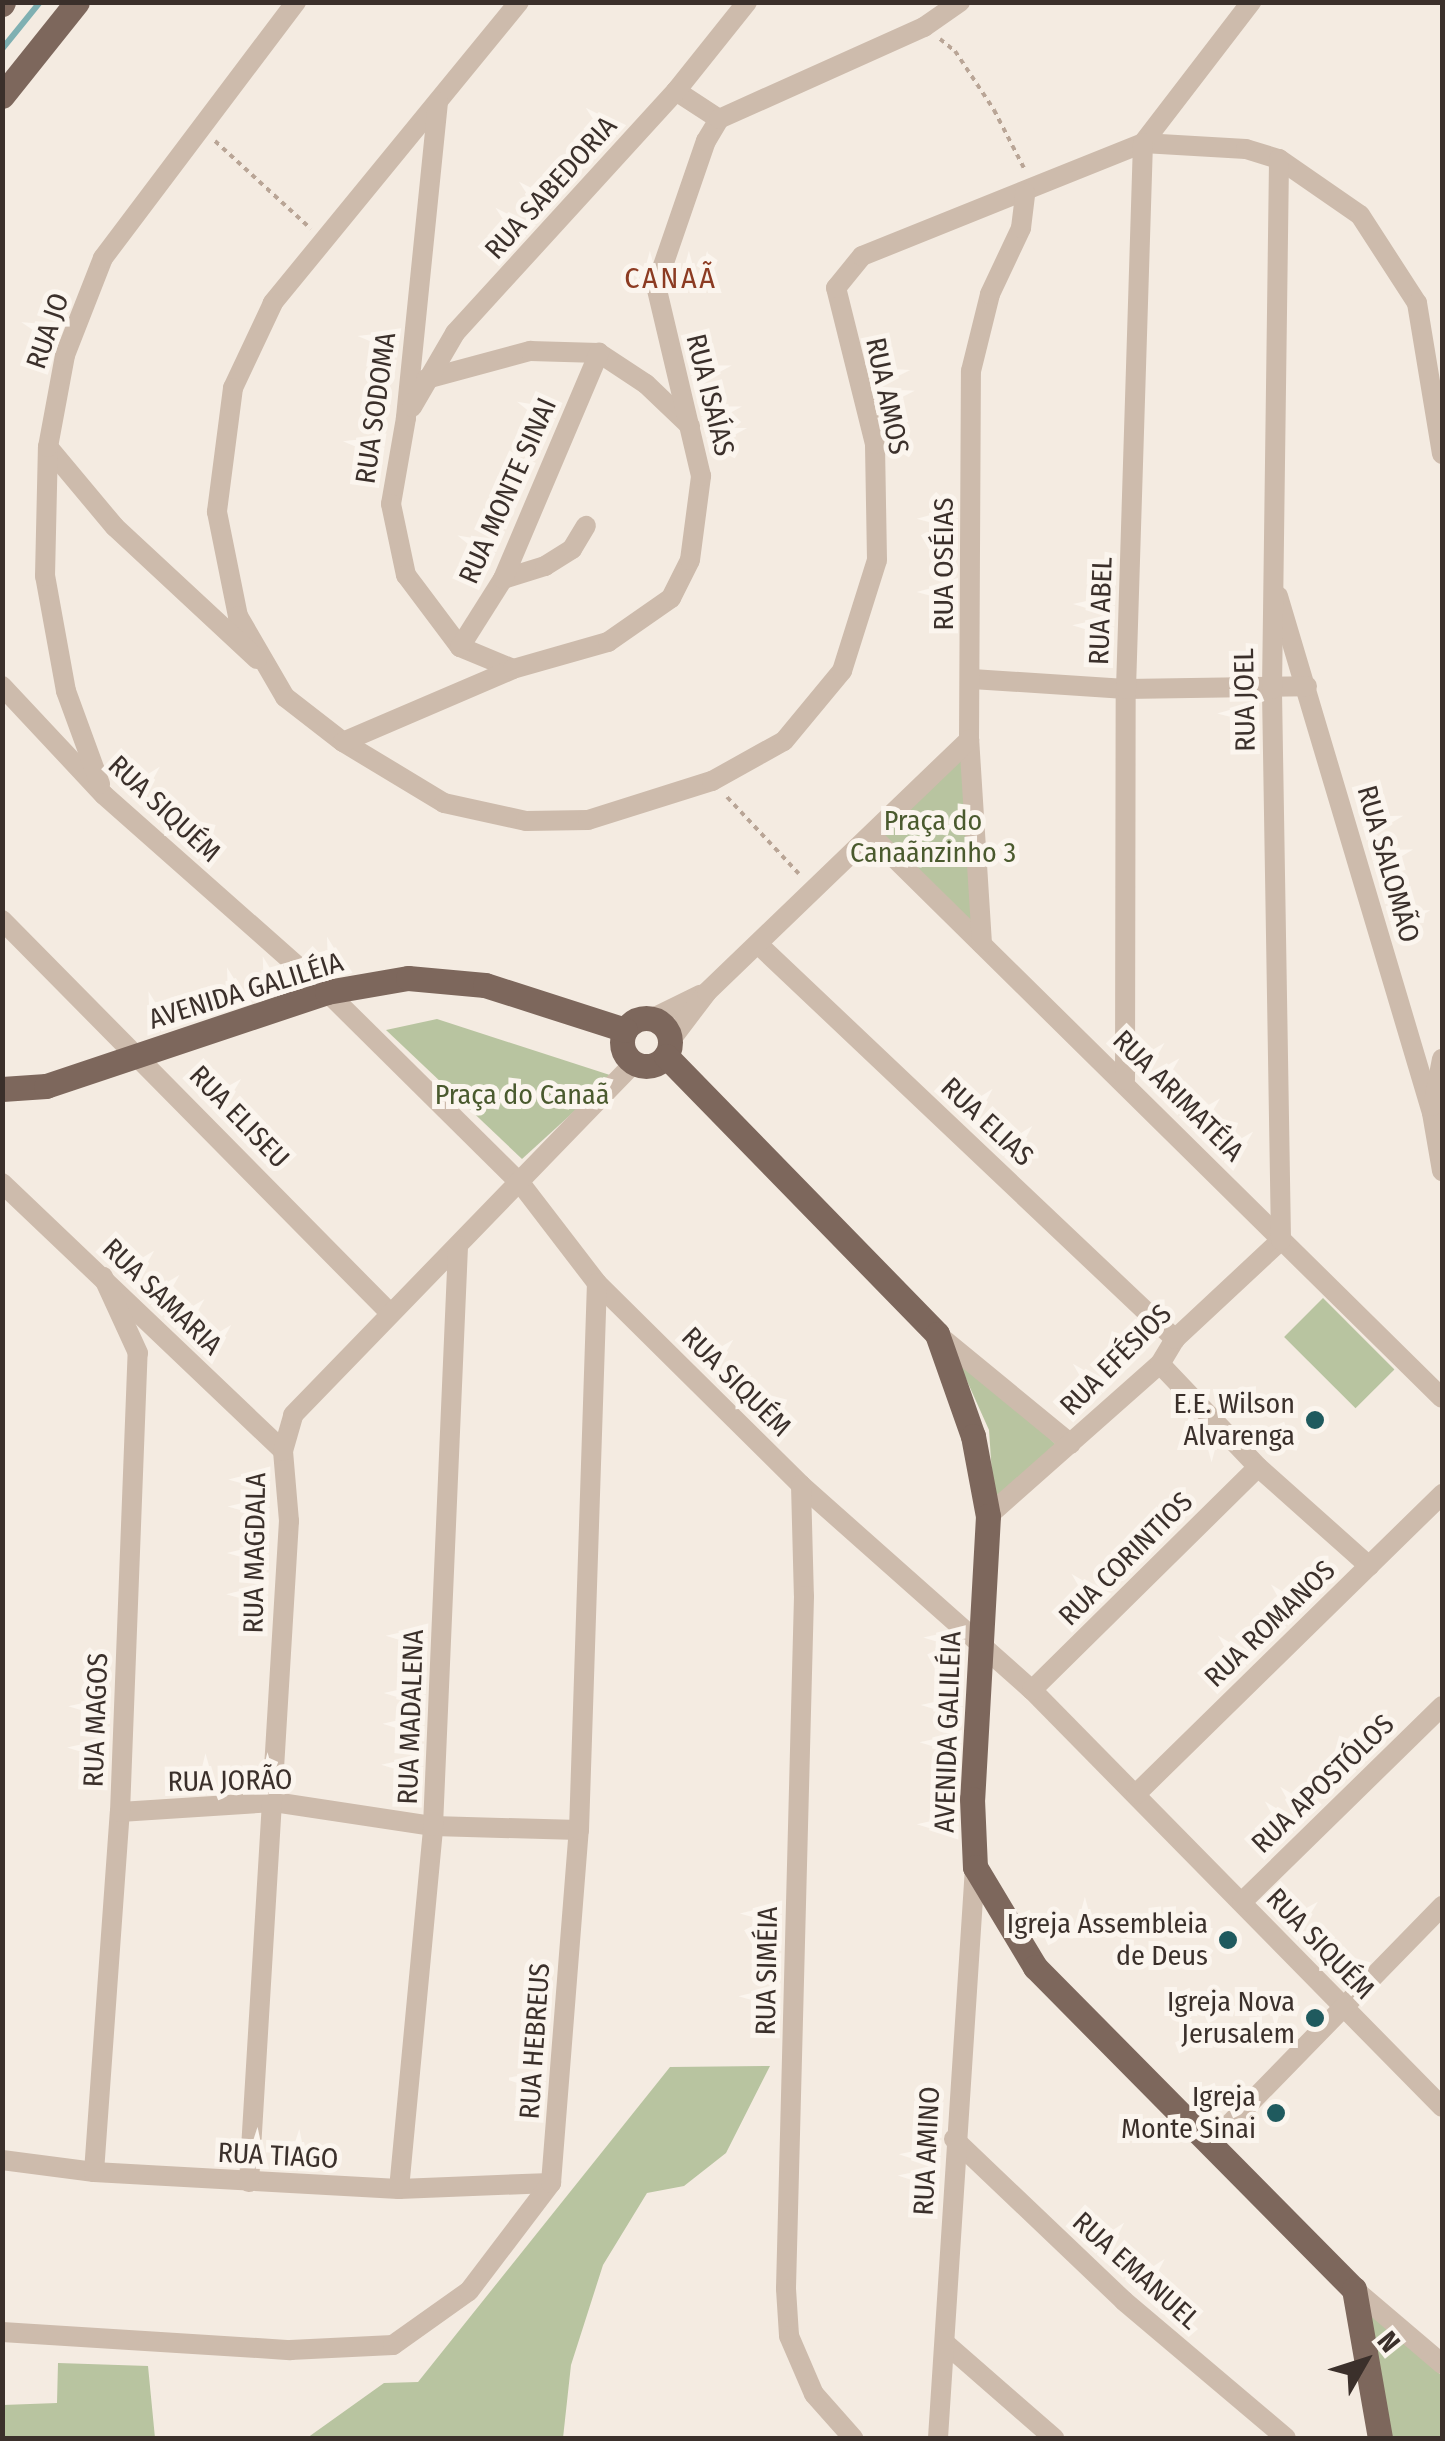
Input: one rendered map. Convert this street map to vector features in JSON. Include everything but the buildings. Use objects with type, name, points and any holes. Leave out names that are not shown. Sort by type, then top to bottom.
[{"type":"main road","points":[[2,96],[77,2]]},
{"type":"main road","name":"AVENIDA GALILÉIA","points":[[2,1090],[46,1086],[327,992],[408,978],[485,986],[625,1030]]},
{"type":"main road","points":[[651,1019],[664,1026],[668,1048],[651,1066],[634,1063],[622,1048],[625,1030],[651,1019]]},
{"type":"main road","name":"AVENIDA GALILÉIA","points":[[668,1048],[938,1334],[973,1436],[988,1516],[980,1641],[975,1867],[1035,1966],[1354,2290]]},
{"type":"main road","points":[[1354,2290],[1380,2438]]},
{"type":"street","name":"RUA JO","points":[[104,794],[66,691],[45,576],[48,447],[66,355],[103,258],[198,125],[296,2]]},
{"type":"street","name":"RUA AMOS","points":[[518,2],[272,303],[234,388],[218,512],[238,616],[285,697],[343,742],[444,803],[526,821],[588,820],[712,780],[784,741],[842,670],[877,560],[875,444],[836,288],[862,256],[1142,143],[1246,149],[1279,159],[1360,215],[1417,303],[1442,454]]},
{"type":"street","name":"RUA SABEDORIA","points":[[406,418],[455,333],[676,91],[747,2]]},
{"type":"street","points":[[676,91],[719,118],[924,28],[960,2]]},
{"type":"street","points":[[1142,143],[1251,2]]},
{"type":"street","name":"RUA SODOMA","points":[[438,100],[406,418],[391,504],[406,575],[460,648]]},
{"type":"street","name":"RUA ISAÍAS","points":[[343,742],[513,669],[608,642],[671,598],[700,517],[695,431],[676,379],[656,286],[686,189],[719,118]]},
{"type":"street","name":"RUA ABEL","points":[[1125,1080],[1126,689],[1142,143]]},
{"type":"street","name":"RUA JOEL","points":[[1279,159],[1272,689],[1281,1240]]},
{"type":"street","name":"RUA OSÉIAS","points":[[982,944],[969,740],[971,371],[990,294],[1020,228],[1025,192]]},
{"type":"street","points":[[426,379],[530,351],[599,354],[646,384],[695,431]]},
{"type":"street","name":"RUA MONTE SINAI","points":[[460,648],[502,578],[599,354]]},
{"type":"street","name":"RUA AMOS","points":[[48,447],[115,527],[264,665]]},
{"type":"street","points":[[502,578],[545,566],[572,549],[586,526]]},
{"type":"street","name":"RUA SALOMÃO","points":[[1272,576],[1432,1113],[1442,1171]]},
{"type":"street","points":[[460,648],[513,669]]},
{"type":"street","points":[[972,679],[1126,689],[1307,686]]},
{"type":"street","name":"RUA SIQUÉM","points":[[2,686],[104,794],[327,992],[521,1184],[596,1283],[801,1484],[1032,1690],[1442,2108]]},
{"type":"street","points":[[651,1019],[706,992],[760,946],[969,740]]},
{"type":"street","name":"RUA ARIMATÉIA","points":[[872,836],[1125,1080],[1442,1398]]},
{"type":"street","name":"RUA ELISEU","points":[[2,920],[140,1055],[390,1313]]},
{"type":"street","name":"RUA ELIAS","points":[[760,946],[1175,1339]]},
{"type":"street","points":[[668,1048],[706,992]]},
{"type":"street","points":[[1432,1113],[1442,1059]]},
{"type":"street","name":"RUA MAGDALA","points":[[249,2182],[289,1521],[283,1451],[293,1416],[634,1063]]},
{"type":"street","name":"RUA SAMARIA","points":[[2,1183],[283,1451]]},
{"type":"street","name":"RUA EFÉSIOS","points":[[988,1516],[1160,1364],[1175,1339],[1281,1240]]},
{"type":"street","name":"RUA MADALENA","points":[[400,2189],[434,1826],[458,1246]]},
{"type":"street","name":"RUA MAGOS","points":[[94,2172],[120,1812],[138,1353],[103,1278]]},
{"type":"street","name":"RUA HEBREUS","points":[[551,2182],[579,1830],[596,1283]]},
{"type":"street","points":[[938,1334],[1071,1444]]},
{"type":"street","points":[[1160,1364],[1258,1467],[1369,1566]]},
{"type":"street","name":"RUA CORINTIOS","points":[[1032,1690],[1258,1467]]},
{"type":"street","name":"RUA SIMÉIA","points":[[801,1484],[804,1596],[786,2288],[789,2336],[814,2394],[853,2438]]},
{"type":"street","name":"RUA ROMANOS","points":[[1136,1794],[1442,1494]]},
{"type":"street","name":"RUA APOSTÓLOS","points":[[1242,1902],[1442,1706]]},
{"type":"street","name":"RUA JORÃO","points":[[120,1812],[274,1802],[434,1826],[579,1830]]},
{"type":"street","name":"RUA AMINO","points":[[938,2438],[954,2140],[975,1867]]},
{"type":"street","points":[[1212,2142],[1442,1906]]},
{"type":"street","name":"RUA EMANUEL","points":[[954,2140],[1124,2301],[1286,2438]]},
{"type":"street","name":"RUA TIAGO","points":[[2,2160],[94,2172],[400,2189],[551,2182]]},
{"type":"street","points":[[2,2332],[290,2350],[394,2345],[469,2291],[551,2182]]},
{"type":"street","points":[[1354,2290],[1442,2364]]},
{"type":"street","points":[[945,2343],[1054,2438]]},
{"type":"path","points":[[924,28],[955,51],[994,110],[1024,168],[1025,192]]},
{"type":"path","points":[[198,125],[322,239]]},
{"type":"path","points":[[712,780],[816,892]]},
{"type":"green space","name":"Praça do Canaãnzinho 3","points":[[964,755],[976,930],[879,836]]},
{"type":"green space","name":"Praça do Canaã","points":[[437,1019],[613,1076],[522,1159],[386,1030]]},
{"type":"green space","points":[[1323,1298],[1394,1369],[1356,1408],[1284,1337]]},
{"type":"green space","points":[[954,1352],[1061,1449],[994,1504],[989,1430]]},
{"type":"green space","points":[[770,2066],[726,2153],[684,2186],[647,2193],[603,2265],[571,2365],[563,2438],[307,2438],[384,2383],[418,2382],[670,2067]]},
{"type":"green space","points":[[1364,2302],[1442,2376],[1442,2438],[1387,2438]]},
{"type":"green space","points":[[58,2363],[148,2366],[155,2438],[3,2438],[3,2405],[57,2403]]},
{"type":"waterway","points":[[2,49],[40,2]]},
{"type":"place","name":"E.E. Wilson Alvarenga","points":[[1315,1420]]},
{"type":"place","name":"Igreja Assembleia de Deus","points":[[1228,1940]]},
{"type":"place","name":"Igreja Nova Jerusalem","points":[[1315,2018]]},
{"type":"place","name":"Igreja Monte Sinai","points":[[1276,2113]]},
{"type":"district","name":"CANAÃ","points":[[671,278]]}]
